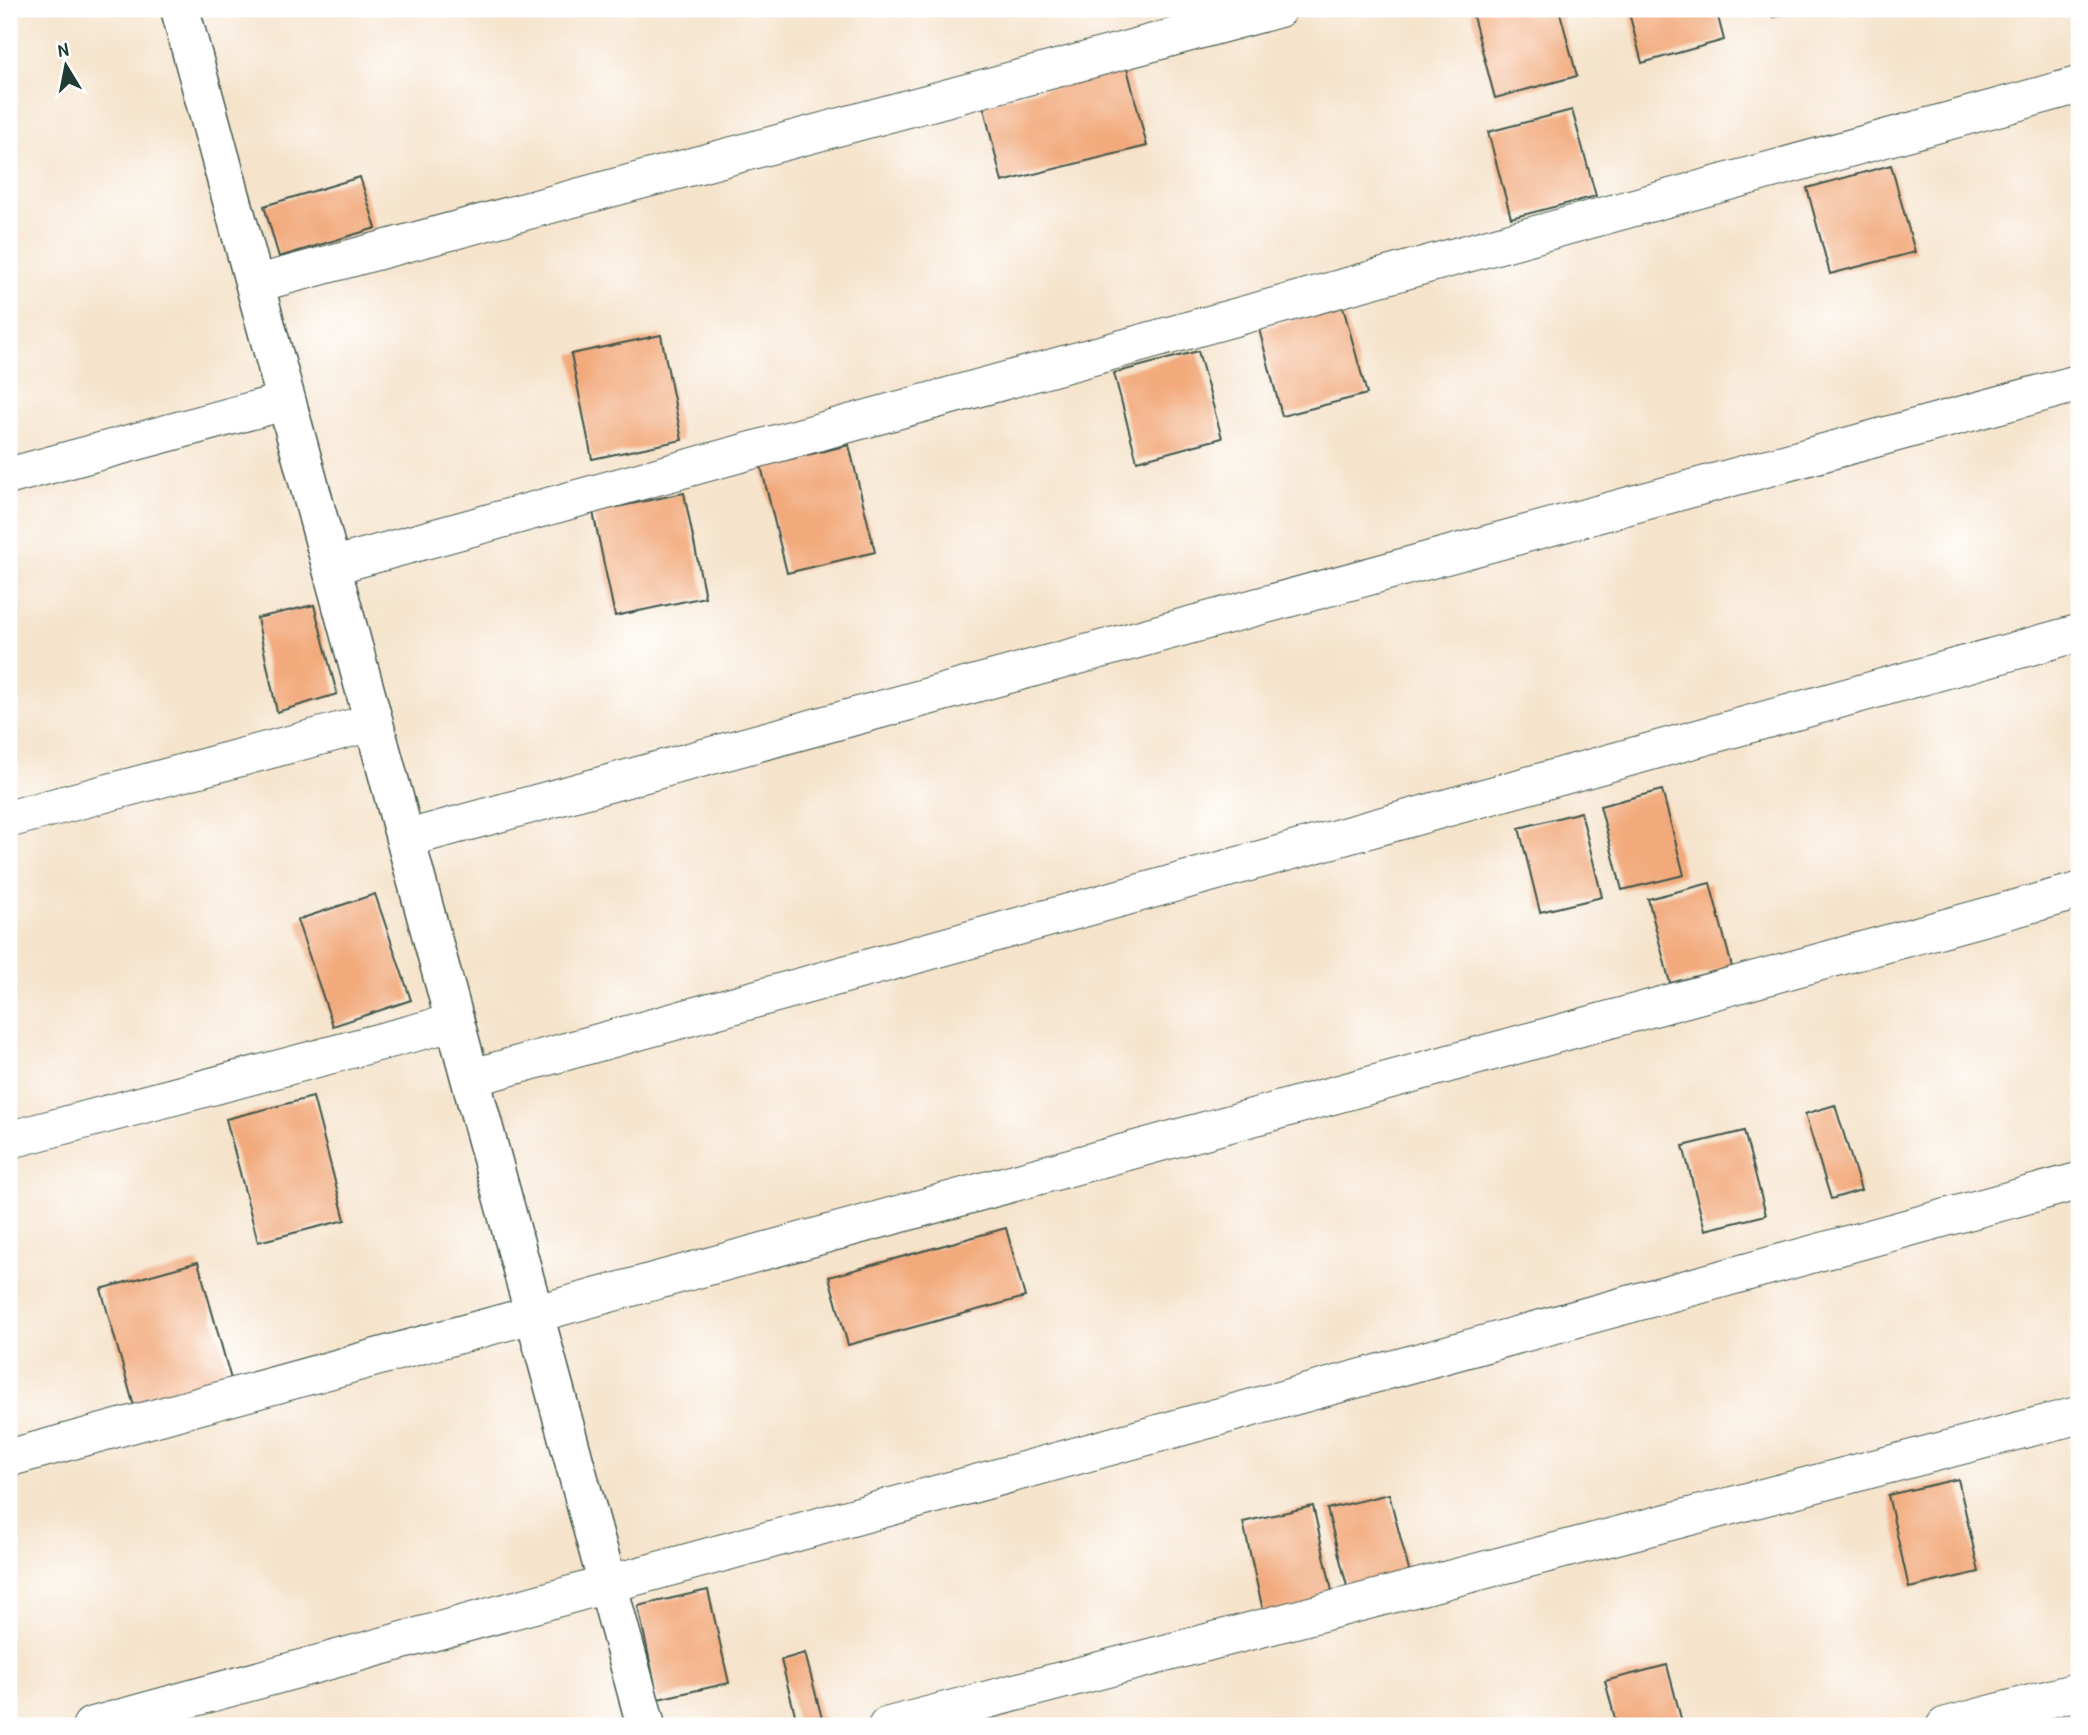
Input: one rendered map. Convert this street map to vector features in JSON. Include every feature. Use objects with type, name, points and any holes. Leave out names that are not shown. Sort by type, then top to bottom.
[{"type":"street","points":[[180,9],[646,1726]]},
{"type":"street","points":[[255,284],[1278,9]]},
{"type":"street","points":[[332,566],[2079,85]]},
{"type":"street","points":[[405,839],[2079,383]]},
{"type":"street","points":[[9,476],[287,401]]},
{"type":"street","points":[[470,1078],[2079,634]]},
{"type":"street","points":[[9,819],[374,722]]},
{"type":"street","points":[[9,1458],[2079,891]]},
{"type":"street","points":[[9,1140],[455,1022]]},
{"type":"street","points":[[91,1726],[2079,1181]]},
{"type":"street","points":[[887,1726],[2079,1415]]},
{"type":"street","points":[[1945,1726],[2079,1691]]},
{"type":"building","points":[[1471,9],[1559,9],[1577,76],[1495,98]]},
{"type":"building","points":[[1628,9],[1716,9],[1724,40],[1642,63]]},
{"type":"building","points":[[1771,9],[1802,9],[1802,10],[1773,17]]},
{"type":"building","points":[[1127,68],[1147,146],[1002,182],[983,104]]},
{"type":"building","points":[[1572,110],[1596,196],[1511,218],[1488,132]]},
{"type":"building","points":[[1891,165],[1915,252],[1830,274],[1807,188]]},
{"type":"building","points":[[360,177],[376,228],[279,257],[264,206]]},
{"type":"building","points":[[1343,307],[1367,394],[1282,416],[1259,329]]},
{"type":"building","points":[[661,335],[682,440],[592,459],[571,354]]},
{"type":"building","points":[[1198,351],[1222,438],[1137,461],[1114,373]]},
{"type":"building","points":[[849,445],[875,552],[787,573],[761,466]]},
{"type":"building","points":[[684,493],[705,597],[615,616],[593,512]]},
{"type":"building","points":[[314,605],[337,694],[277,712],[257,618]]},
{"type":"building","points":[[1662,790],[1684,875],[1622,890],[1600,806]]},
{"type":"building","points":[[1581,812],[1602,897],[1540,912],[1519,828]]},
{"type":"building","points":[[1710,883],[1732,967],[1670,983],[1648,899]]},
{"type":"building","points":[[375,894],[411,1000],[333,1026],[297,920]]},
{"type":"building","points":[[313,1097],[345,1220],[258,1242],[226,1119]]},
{"type":"building","points":[[1835,1105],[1861,1190],[1831,1199],[1805,1114]]},
{"type":"building","points":[[1744,1131],[1766,1215],[1705,1230],[1683,1146]]},
{"type":"building","points":[[1006,1228],[1025,1297],[848,1345],[829,1277]]},
{"type":"building","points":[[198,1262],[232,1383],[135,1410],[101,1289]]},
{"type":"building","points":[[1958,1479],[1979,1572],[1909,1588],[1888,1495]]},
{"type":"building","points":[[1389,1494],[1411,1578],[1349,1594],[1327,1509]]},
{"type":"building","points":[[1313,1506],[1334,1600],[1264,1615],[1243,1522]]},
{"type":"building","points":[[708,1590],[729,1683],[658,1699],[638,1606]]},
{"type":"building","points":[[805,1653],[824,1726],[798,1726],[781,1660]]},
{"type":"building","points":[[1667,1665],[1683,1726],[1617,1726],[1605,1681]]}]
